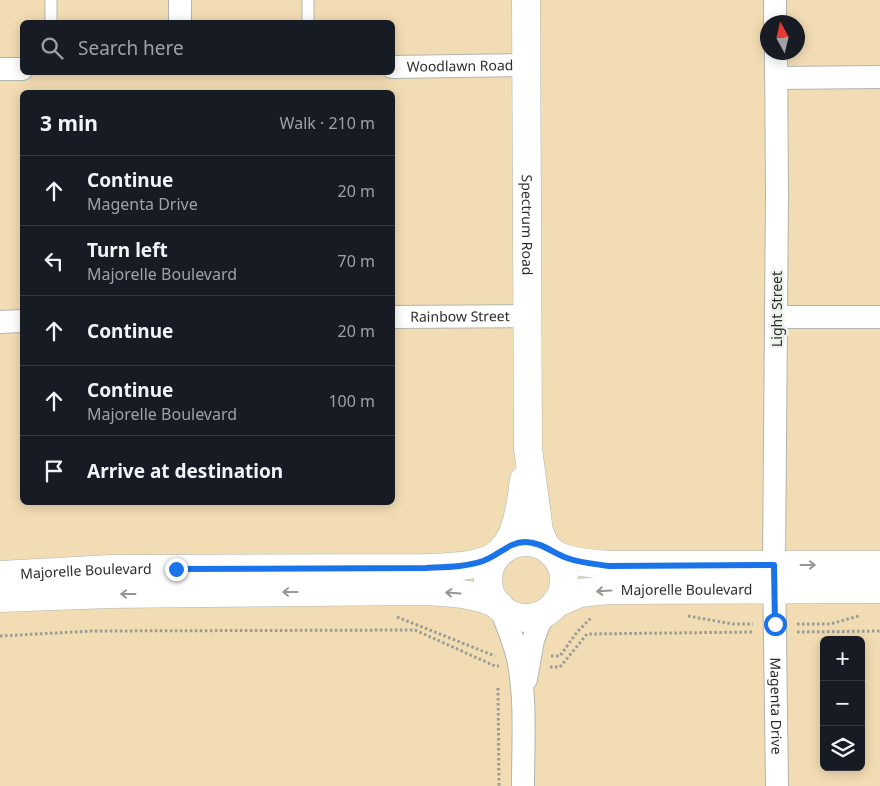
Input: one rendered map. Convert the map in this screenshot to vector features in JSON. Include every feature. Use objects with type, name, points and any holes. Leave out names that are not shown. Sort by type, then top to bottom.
[{"type":"street","points":[[180,0],[180,20]]},
{"type":"street","name":"Spectrum Road","points":[[526,0],[528,449],[539,531],[551,552]]},
{"type":"street","points":[[775,0],[775,15]]},
{"type":"street","name":"Light Street","points":[[774,577],[777,317],[776,60]]},
{"type":"street","name":"Woodlawn Road","points":[[395,67],[527,65]]},
{"type":"street","points":[[0,69],[20,69]]},
{"type":"street","points":[[776,78],[880,77]]},
{"type":"street","name":"Rainbow Street","points":[[395,317],[528,316]]},
{"type":"street","points":[[777,317],[880,317]]},
{"type":"street","points":[[0,322],[20,321]]},
{"type":"street","name":"Spectrum Road","points":[[500,552],[508,542],[514,529],[521,499],[528,449]]},
{"type":"street","points":[[519,664],[539,624],[561,595],[564,583],[563,570],[557,558],[536,543],[523,542],[510,545],[500,552],[493,561],[489,571],[488,582],[491,594],[499,606],[513,640],[519,664],[522,697],[523,786]]},
{"type":"street","name":"Majorelle Boulevard","points":[[0,575],[112,570],[462,566],[492,557],[500,552]]},
{"type":"street","name":"Majorelle Boulevard","points":[[551,552],[586,563],[609,566],[774,577],[880,589]]},
{"type":"street","name":"Majorelle Boulevard","points":[[553,606],[571,596],[595,591],[774,577],[880,565]]},
{"type":"street","name":"Magenta Drive","points":[[774,577],[777,786]]},
{"type":"street","name":"Majorelle Boulevard","points":[[0,598],[109,594],[422,591],[467,594],[483,598],[499,606]]},
{"type":"street","points":[[499,606],[517,616],[530,617],[542,614],[553,606]]},
{"type":"lane","points":[[51,0],[51,20]]},
{"type":"lane","points":[[308,0],[308,20]]},
{"type":"path","points":[[686,615],[733,624],[775,628],[880,631]]},
{"type":"path","points":[[0,636],[92,631],[415,630],[519,664],[560,667],[587,634],[775,628],[830,624],[857,616],[864,616]]},
{"type":"path","points":[[396,617],[519,664],[560,656],[577,632],[591,617],[600,617]]},
{"type":"path","points":[[498,686],[498,786]]},
{"type":"shaded area","points":[[0,0],[880,0],[880,786],[0,786]]},
{"type":"route","points":[[176,569],[426,568],[462,566],[492,557],[510,545],[523,542],[536,543],[568,559],[609,566],[774,565],[775,624]]}]
